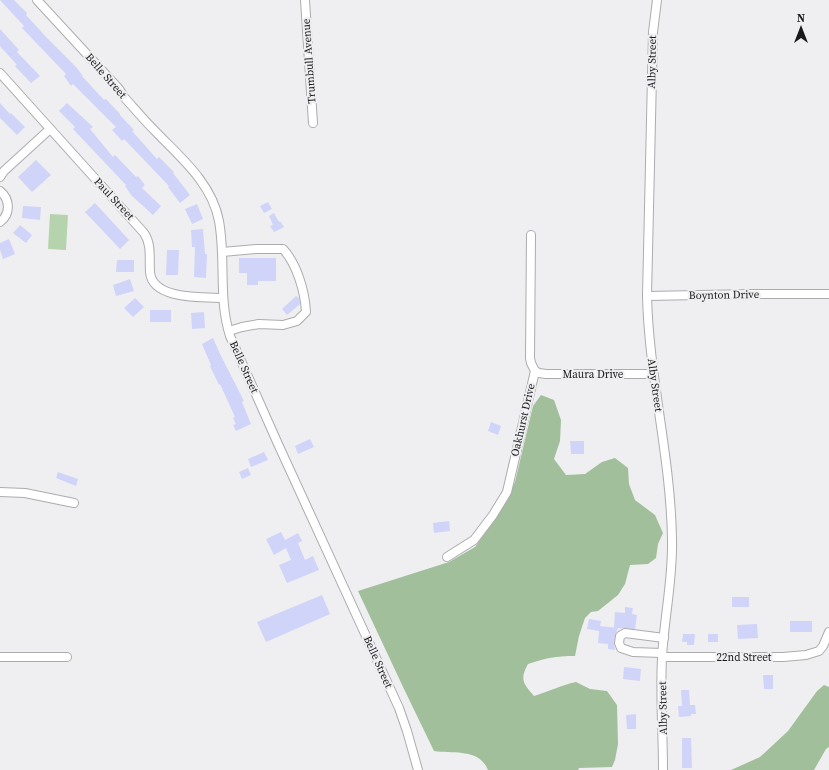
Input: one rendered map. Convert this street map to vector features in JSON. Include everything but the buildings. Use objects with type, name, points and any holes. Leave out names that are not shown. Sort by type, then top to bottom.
[{"type":"street","name":"Belle Street","points":[[37,0],[120,89],[124,97],[198,178],[206,189],[216,209],[219,220],[222,252],[225,318],[229,331],[278,444],[399,708],[415,756],[418,770]]},
{"type":"street","name":"Trumbull Avenue","points":[[305,0],[314,123]]},
{"type":"street","name":"Alby Street","points":[[657,0],[652,32],[647,296],[649,335],[667,472],[672,540],[671,581],[662,655],[663,770]]},
{"type":"street","name":"Paul Street","points":[[0,73],[144,233],[149,243],[151,278],[156,286],[173,294],[223,298]]},
{"type":"street","points":[[0,177],[4,171],[50,129]]},
{"type":"street","points":[[0,191],[6,197],[8,209],[6,215],[0,222]]},
{"type":"street","name":"Oakhurst Drive","points":[[447,557],[474,540],[493,515],[507,492],[535,371],[530,358],[532,235]]},
{"type":"street","points":[[222,252],[257,249],[283,249],[292,262],[305,297],[306,312],[297,321],[283,325],[259,324],[229,331]]},
{"type":"street","name":"Boynton Drive","points":[[647,296],[829,294]]},
{"type":"street","name":"Maura Drive","points":[[535,371],[546,374],[653,374]]},
{"type":"street","points":[[0,492],[25,493],[74,503]]},
{"type":"street","name":"22nd Street","points":[[664,638],[625,633],[620,636],[619,643],[621,648],[633,652],[662,655],[783,657],[806,655],[819,650],[823,646],[829,632]]},
{"type":"street","points":[[0,657],[67,657]]},
{"type":"street","points":[[412,770],[415,756]]},
{"type":"green space","points":[[50,214],[68,215],[66,250],[48,249]]},
{"type":"green space","points":[[541,395],[554,400],[561,420],[560,441],[554,459],[566,475],[585,474],[602,462],[615,458],[628,468],[629,484],[635,500],[655,515],[663,533],[658,544],[656,558],[648,564],[630,565],[625,584],[618,595],[598,611],[591,612],[585,618],[579,636],[575,656],[562,656],[528,664],[523,678],[525,685],[534,696],[576,682],[590,689],[607,691],[617,705],[618,744],[612,767],[579,768],[578,770],[488,770],[479,758],[472,755],[465,753],[434,751],[358,591],[449,562],[475,547],[501,510],[515,482],[533,406]]},
{"type":"green space","points":[[824,685],[829,687],[829,747],[826,749],[814,770],[731,770],[760,757],[788,731],[817,691]]}]
